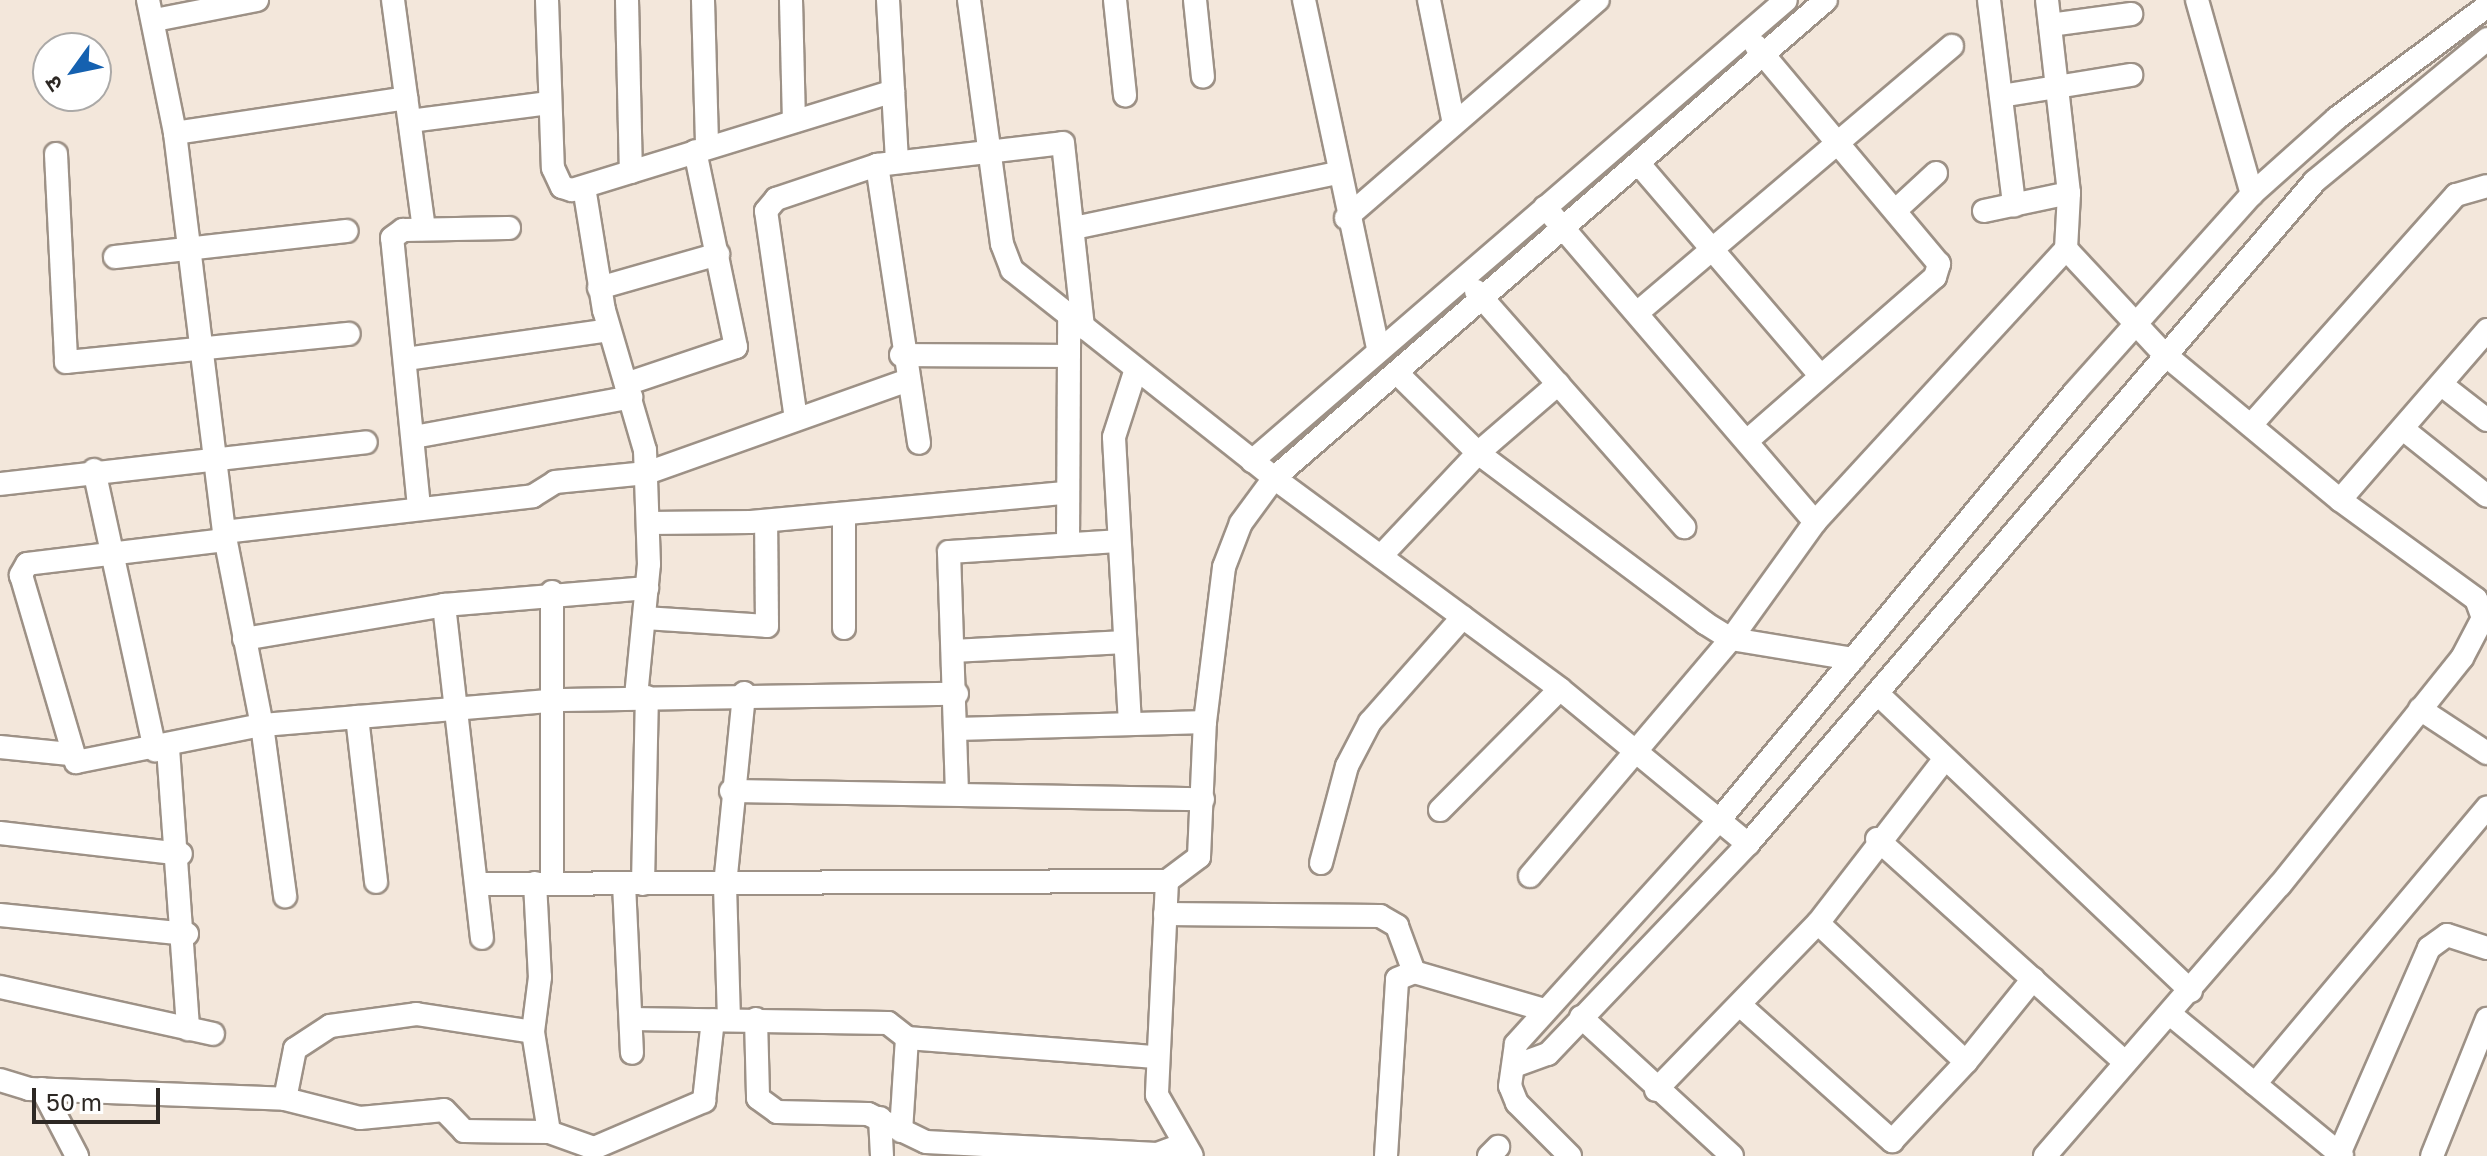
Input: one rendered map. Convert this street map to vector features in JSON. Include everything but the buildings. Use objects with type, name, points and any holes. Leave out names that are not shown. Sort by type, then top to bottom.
[{"type":"street","points":[[257,0],[152,10],[175,133],[217,458],[224,536],[262,725],[285,896]]},
{"type":"street","points":[[393,0],[424,229]]},
{"type":"street","points":[[547,0],[549,103],[556,179],[562,187],[584,187],[893,91]]},
{"type":"street","points":[[627,0],[631,172]]},
{"type":"street","points":[[414,437],[628,391],[736,347],[701,149],[703,0]]},
{"type":"street","points":[[791,0],[794,121]]},
{"type":"street","points":[[888,0],[893,91],[887,163],[901,355],[919,443]]},
{"type":"street","points":[[969,0],[989,146],[1012,270],[1274,478],[1560,689],[1748,844]]},
{"type":"street","points":[[1115,0],[1125,95]]},
{"type":"street","points":[[1195,0],[1203,77]]},
{"type":"street","points":[[1304,0],[1346,218],[1378,347]]},
{"type":"street","points":[[1429,0],[1454,124]]},
{"type":"street","points":[[1346,218],[1598,0]]},
{"type":"street","points":[[1252,461],[1378,347],[1463,278],[1786,0]]},
{"type":"street","points":[[479,884],[1167,881],[1196,865],[1203,799],[1205,722],[1224,567],[1241,523],[1274,478],[1566,232],[1826,0]]},
{"type":"street","points":[[1989,0],[2014,205]]},
{"type":"street","points":[[1530,876],[1731,639],[1815,522],[2066,249],[2069,193],[2047,0]]},
{"type":"street","points":[[2197,0],[2252,194]]},
{"type":"street","points":[[1558,1152],[1517,1103],[1510,1086],[1517,1065],[1516,1044],[1720,819],[2134,327],[2252,194],[2337,118],[2487,6]]},
{"type":"street","points":[[2050,25],[2131,14]]},
{"type":"street","points":[[1747,36],[1934,251],[1935,277],[1748,440]]},
{"type":"street","points":[[1517,1065],[1548,1054],[1748,844],[1879,695],[2163,353],[2315,181],[2487,39]]},
{"type":"street","points":[[1637,313],[1952,46]]},
{"type":"street","points":[[2001,96],[2131,75]]},
{"type":"street","points":[[175,133],[406,98]]},
{"type":"street","points":[[410,121],[549,103]]},
{"type":"street","points":[[796,419],[766,211],[776,199],[887,163],[989,146],[1063,143],[1074,228],[1076,323],[1066,356],[1065,493],[1068,544]]},
{"type":"street","points":[[56,154],[66,362],[349,334]]},
{"type":"street","points":[[1639,164],[1820,375]]},
{"type":"street","points":[[1074,228],[1338,173]]},
{"type":"street","points":[[1897,209],[1936,173]]},
{"type":"street","points":[[2251,425],[2446,205],[2487,186]]},
{"type":"street","points":[[584,187],[599,288],[647,473],[647,588],[634,884],[632,1053]]},
{"type":"street","points":[[1984,211],[2069,193]]},
{"type":"street","points":[[1545,207],[1748,440],[1815,522]]},
{"type":"street","points":[[419,507],[392,238],[424,229],[509,228]]},
{"type":"street","points":[[115,257],[191,251],[347,231]]},
{"type":"street","points":[[2045,1156],[2191,991],[2420,709],[2485,619],[2476,599],[2340,500],[2163,353],[2134,327],[2066,249]]},
{"type":"street","points":[[599,288],[718,254]]},
{"type":"street","points":[[1463,278],[1684,527]]},
{"type":"street","points":[[406,359],[609,330]]},
{"type":"street","points":[[2340,500],[2486,332]]},
{"type":"street","points":[[901,355],[1066,356]]},
{"type":"street","points":[[1130,724],[1114,437],[1136,369]]},
{"type":"street","points":[[1398,374],[1478,453],[1731,639],[1853,659]]},
{"type":"street","points":[[70,754],[22,568],[647,473],[906,381]]},
{"type":"street","points":[[1381,556],[1478,453],[1558,384]]},
{"type":"street","points":[[2442,385],[2487,420]]},
{"type":"street","points":[[2403,429],[2487,496]]},
{"type":"street","points":[[0,484],[94,470],[366,442]]},
{"type":"street","points":[[94,470],[110,555],[162,749],[181,854],[187,934],[188,1029]]},
{"type":"street","points":[[648,523],[766,521],[1065,493]]},
{"type":"street","points":[[844,514],[844,628]]},
{"type":"street","points":[[644,618],[767,626],[766,521]]},
{"type":"street","points":[[957,793],[957,694],[949,552],[1118,541]]},
{"type":"street","points":[[244,639],[444,605],[552,592],[647,588]]},
{"type":"street","points":[[549,1132],[533,1032],[540,977],[558,700],[552,592]]},
{"type":"street","points":[[444,605],[479,884],[482,938]]},
{"type":"street","points":[[1321,863],[1347,766],[1370,722],[1463,617]]},
{"type":"street","points":[[954,651],[1124,642]]},
{"type":"street","points":[[1440,810],[1560,689]]},
{"type":"street","points":[[0,747],[70,754],[84,765],[262,725],[458,707],[744,693],[957,694]]},
{"type":"street","points":[[0,1080],[42,1089],[285,1099],[360,1118],[436,1109],[464,1131],[549,1132],[594,1152],[704,1101],[721,1020],[731,791],[744,693]]},
{"type":"street","points":[[1879,695],[1943,761],[2191,991]]},
{"type":"street","points":[[2420,709],[2487,753]]},
{"type":"street","points":[[357,717],[376,882]]},
{"type":"street","points":[[958,729],[1205,722]]},
{"type":"street","points":[[1656,1090],[1741,1006],[1818,923],[1877,839],[1943,761]]},
{"type":"street","points":[[731,791],[1203,799]]},
{"type":"street","points":[[2255,1084],[2487,808]]},
{"type":"street","points":[[0,833],[181,854]]},
{"type":"street","points":[[1877,839],[2125,1062]]},
{"type":"street","points":[[756,1019],[764,1106],[880,1118],[926,1142],[1157,1154],[1188,1150],[1157,1095],[1155,1057],[1167,881]]},
{"type":"street","points":[[1165,914],[1380,916],[1397,926],[1414,972]]},
{"type":"street","points":[[0,915],[187,934]]},
{"type":"street","points":[[1818,923],[1966,1062]]},
{"type":"street","points":[[2170,1014],[2340,1155],[2429,948],[2447,935],[2487,948]]},
{"type":"street","points":[[1386,1156],[1391,985],[1414,972],[1545,1010]]},
{"type":"street","points":[[1741,1006],[1886,1149],[1966,1062],[2033,979]]},
{"type":"street","points":[[0,987],[213,1034]]},
{"type":"street","points":[[285,1099],[295,1049],[330,1026],[416,1014],[533,1032]]},
{"type":"street","points":[[1581,1017],[1656,1090],[1732,1156]]},
{"type":"street","points":[[631,1019],[888,1023],[907,1038],[1155,1057]]},
{"type":"street","points":[[2432,1156],[2487,1019]]},
{"type":"street","points":[[901,1131],[907,1038]]},
{"type":"street","points":[[42,1089],[77,1156]]},
{"type":"street","points":[[880,1118],[882,1156]]}]
